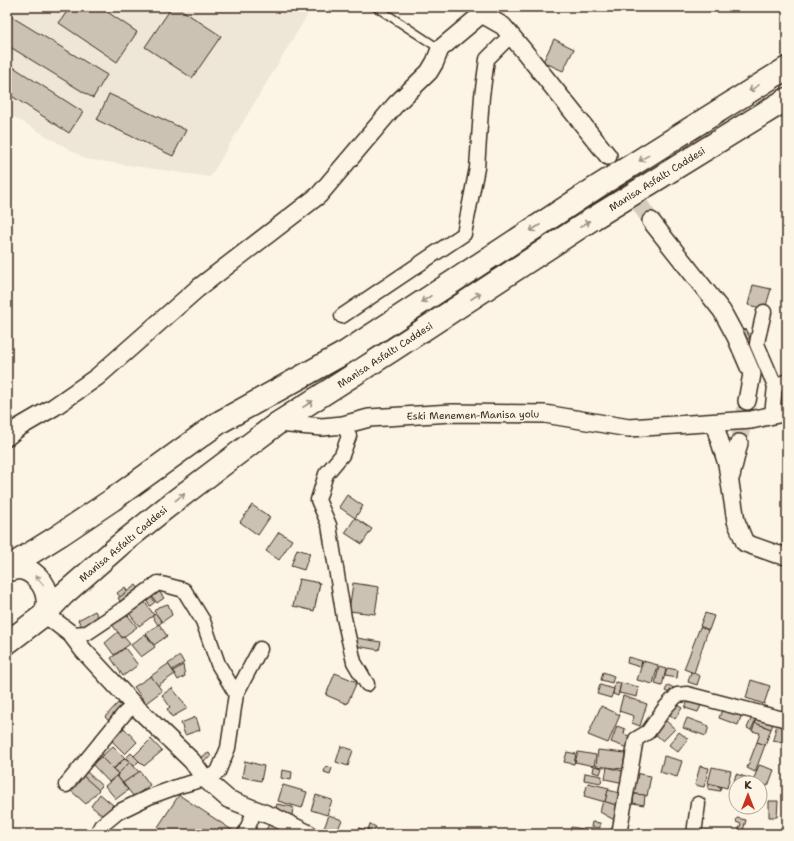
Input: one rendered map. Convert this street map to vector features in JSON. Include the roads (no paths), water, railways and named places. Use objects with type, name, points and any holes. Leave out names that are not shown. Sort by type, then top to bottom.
[{"type":"highway","points":[[7,569],[112,500],[220,422],[346,352],[597,187],[787,68]]},
{"type":"highway","name":"Manisa Asfaltı Caddesi","points":[[11,638],[45,614],[64,594],[121,544],[167,507],[278,423],[594,218],[787,99]]},
{"type":"highway","points":[[7,569],[19,568],[29,571],[38,577],[48,596],[48,607],[45,614]]},
{"type":"street","points":[[7,437],[18,428],[54,407],[97,377],[197,288],[319,195],[396,104],[429,72],[440,49],[486,10],[511,34],[608,156]]},
{"type":"street","points":[[342,316],[464,234],[477,168],[482,96],[487,59],[511,34]]},
{"type":"street","points":[[651,222],[722,311],[752,374],[747,401]]},
{"type":"street","points":[[764,312],[757,344],[781,384],[779,414]]},
{"type":"street","name":"Eski Menemen-Manisa yolu","points":[[278,423],[322,427],[343,425],[369,418],[452,413],[545,414],[629,428],[751,420],[779,414]]},
{"type":"street","points":[[714,422],[727,464],[736,521],[745,542],[776,554],[787,556]]},
{"type":"street","points":[[343,425],[349,436],[342,455],[326,474],[318,500],[329,525],[344,618],[354,662],[367,684]]},
{"type":"street","points":[[730,482],[739,443]]},
{"type":"street","points":[[71,634],[87,633],[158,583],[184,590],[203,621],[218,664],[236,694]]},
{"type":"street","points":[[45,614],[71,634],[83,650],[134,705],[192,761],[205,780],[228,799],[310,834]]},
{"type":"street","points":[[97,831],[118,812],[149,797],[179,786],[205,780],[218,772],[228,748],[236,694],[260,649]]},
{"type":"street","points":[[619,834],[636,739],[648,732],[665,708],[678,695],[687,694],[787,720]]},
{"type":"street","points":[[66,784],[124,714],[134,705]]},
{"type":"street","points":[[694,834],[698,804]]},
{"type":"street","points":[[245,834],[263,813]]},
{"type":"lane","points":[[376,7],[440,49]]},
{"type":"tunnel","points":[[612,163],[651,221]]},
{"type":"tunnel","points":[[739,443],[747,401]]}]
